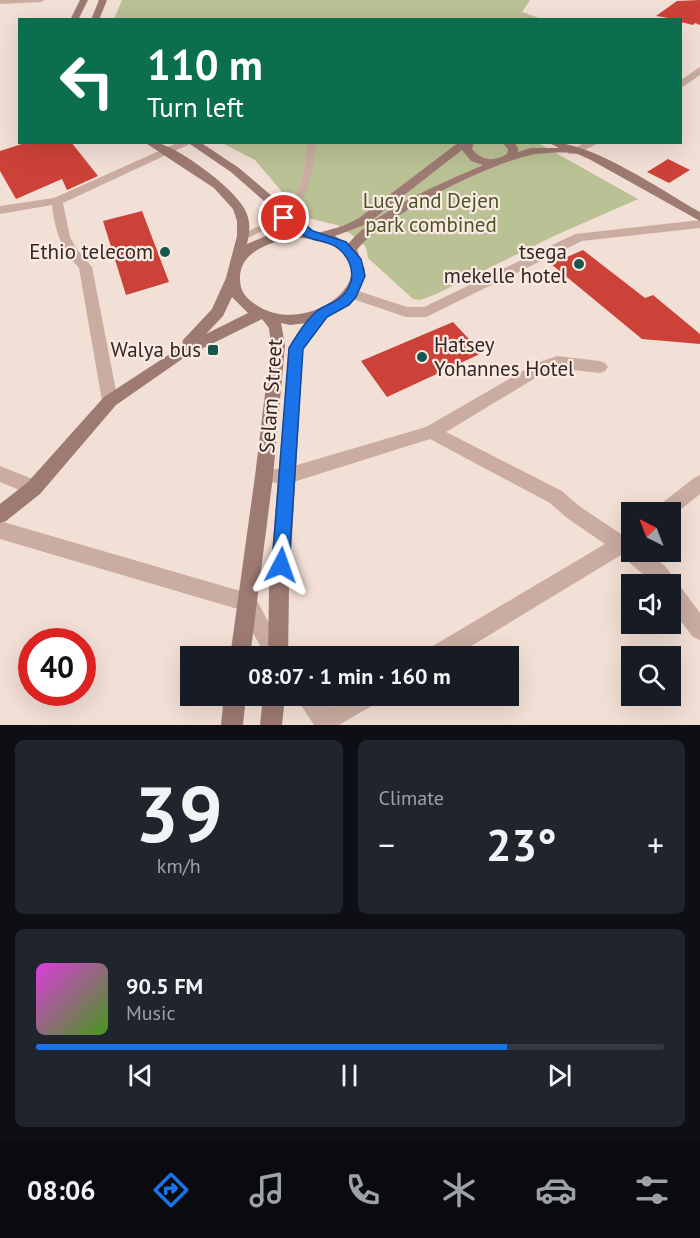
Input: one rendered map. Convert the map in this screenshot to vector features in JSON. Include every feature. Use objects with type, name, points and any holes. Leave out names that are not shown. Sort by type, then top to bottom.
[{"type":"street","points":[[0,2],[41,0]]},
{"type":"street","points":[[75,18],[84,0]]},
{"type":"street","points":[[96,18],[103,0]]},
{"type":"street","points":[[682,84],[700,70]]},
{"type":"street","points":[[153,144],[230,195],[242,214],[244,224],[243,237],[232,275],[218,312],[180,353]]},
{"type":"street","points":[[0,210],[57,201],[187,144]]},
{"type":"street","points":[[194,144],[230,166],[315,235],[342,245],[355,259],[359,276],[352,294],[345,302],[322,314],[295,319],[264,315],[238,297],[232,275],[243,254],[261,242],[284,234],[315,235],[347,229],[363,221],[448,154],[465,144]]},
{"type":"street","points":[[468,144],[467,151],[473,157],[489,162],[505,160],[513,151],[508,144]]},
{"type":"street","points":[[559,144],[578,151],[700,218]]},
{"type":"street","points":[[349,251],[358,238],[461,178],[531,151],[578,151],[592,144]]},
{"type":"street","points":[[57,201],[62,239],[85,267],[110,401]]},
{"type":"street","points":[[352,294],[406,312],[426,312],[579,237],[700,224]]},
{"type":"street","points":[[277,646],[279,588],[296,348],[309,328],[322,314]]},
{"type":"street","points":[[0,515],[34,488],[110,401],[180,353],[264,315]]},
{"type":"street","name":"Selam Street","points":[[241,646],[264,476],[278,345],[276,327],[264,315]]},
{"type":"street","points":[[264,476],[287,476],[431,432],[542,367],[557,362],[600,367]]},
{"type":"street","points":[[431,432],[556,497],[573,512],[621,541]]},
{"type":"street","points":[[0,474],[34,488]]},
{"type":"street","points":[[677,502],[700,483]]},
{"type":"street","points":[[0,530],[247,602],[271,646]]},
{"type":"street","points":[[453,646],[621,552]]},
{"type":"street","points":[[646,562],[659,574]]},
{"type":"street","points":[[681,605],[700,630]]},
{"type":"street","points":[[232,725],[235,706]]},
{"type":"street","points":[[271,725],[273,706]]},
{"type":"street","points":[[313,706],[326,723],[352,706]]},
{"type":"lane","points":[[243,237],[272,225],[288,214],[306,188],[312,144]]},
{"type":"green space","points":[[122,0],[530,0],[522,12],[539,18],[114,18]]},
{"type":"green space","name":"Lucy and Dejen park combined","points":[[224,144],[540,144],[638,199],[420,300],[413,299],[368,258],[366,247],[358,239],[337,225],[308,218],[294,206],[255,160]]},
{"type":"building","points":[[700,0],[700,25],[682,22],[682,18],[656,16],[677,1]]},
{"type":"building","points":[[22,144],[73,144],[98,176],[67,190],[62,179],[16,199],[0,171],[0,151]]},
{"type":"building","points":[[668,159],[690,170],[669,183],[647,172]]},
{"type":"building","points":[[142,211],[169,282],[126,295],[103,221]]},
{"type":"building","points":[[583,250],[645,298],[653,295],[700,334],[700,344],[642,339],[551,264]]},
{"type":"building","name":"Hatsey Yohannes Hotel","points":[[453,322],[482,353],[387,397],[361,361]]},
{"type":"place","name":"Ethio telecom","points":[[165,252]]},
{"type":"place","name":"tsega mekelle hotel","points":[[579,264]]},
{"type":"place","name":"Walya bus","points":[[213,350]]},
{"type":"place","name":"Hatsey Yohannes Hotel","points":[[422,357]]},
{"type":"route","points":[[281,565],[296,348],[309,328],[322,314],[345,302],[357,285],[359,276],[355,259],[342,245],[321,236],[309,234],[288,214],[284,218]]}]
